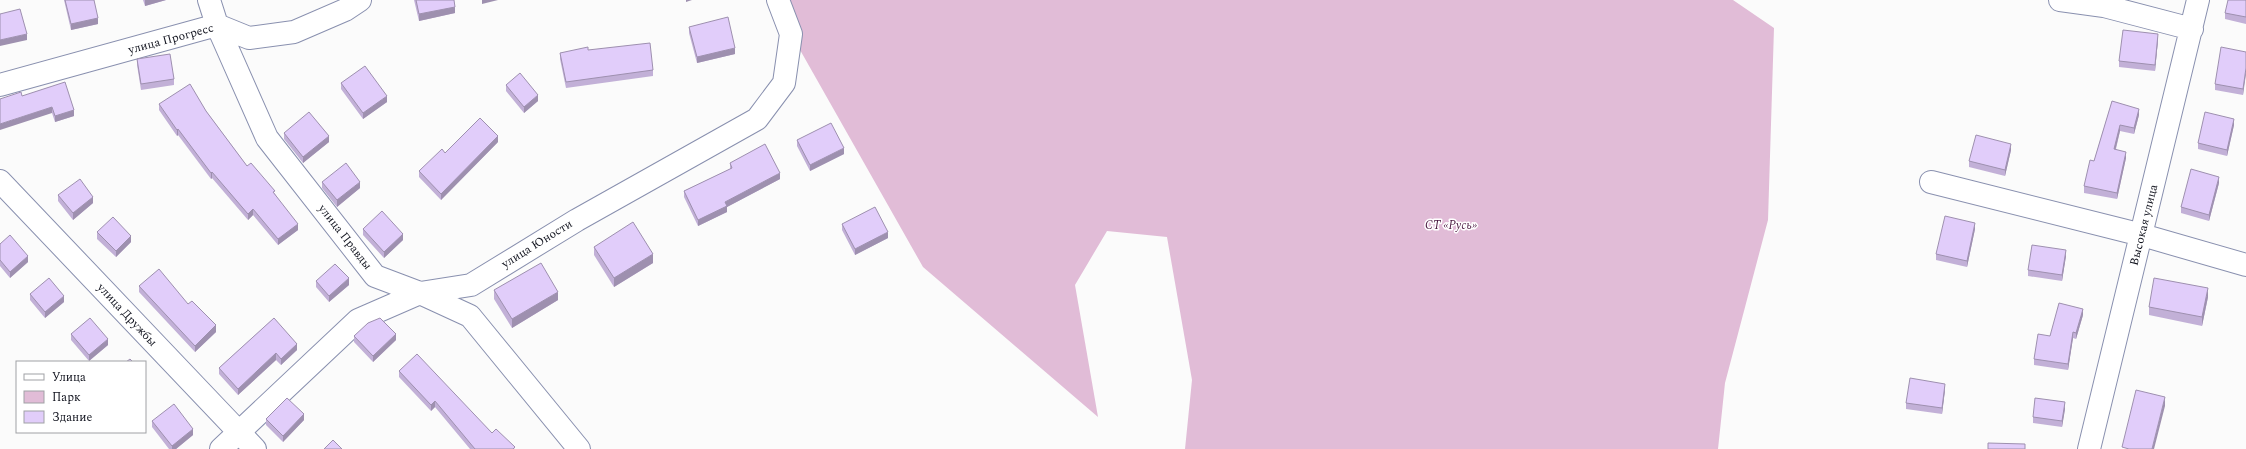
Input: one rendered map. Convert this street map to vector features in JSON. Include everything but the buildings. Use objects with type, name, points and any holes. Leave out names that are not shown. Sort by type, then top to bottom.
[{"type":"street","name":"улица Правды","points":[[209,0],[217,25],[267,138],[375,276],[420,293],[470,316],[579,449]]},
{"type":"street","name":"улица Прогресс","points":[[0,85],[217,25],[249,38],[294,32],[344,10],[360,0]]},
{"type":"street","name":"улица Юности","points":[[222,449],[358,320],[420,293],[471,285],[576,220],[757,119],[784,83],[791,34],[778,0]]},
{"type":"street","points":[[2060,0],[2104,6],[2192,29]]},
{"type":"street","name":"Высокая улица","points":[[2089,449],[2198,0]]},
{"type":"street","name":"улица Дружбы","points":[[0,181],[255,449]]},
{"type":"street","points":[[1931,182],[2142,235],[2246,265]]},
{"type":"green space","name":"СТ «Русь»","points":[[778,0],[1733,0],[1774,28],[1768,220],[1725,383],[1718,449],[1185,449],[1192,380],[1167,237],[1107,231],[1075,285],[1098,417],[923,267],[791,34]]}]
